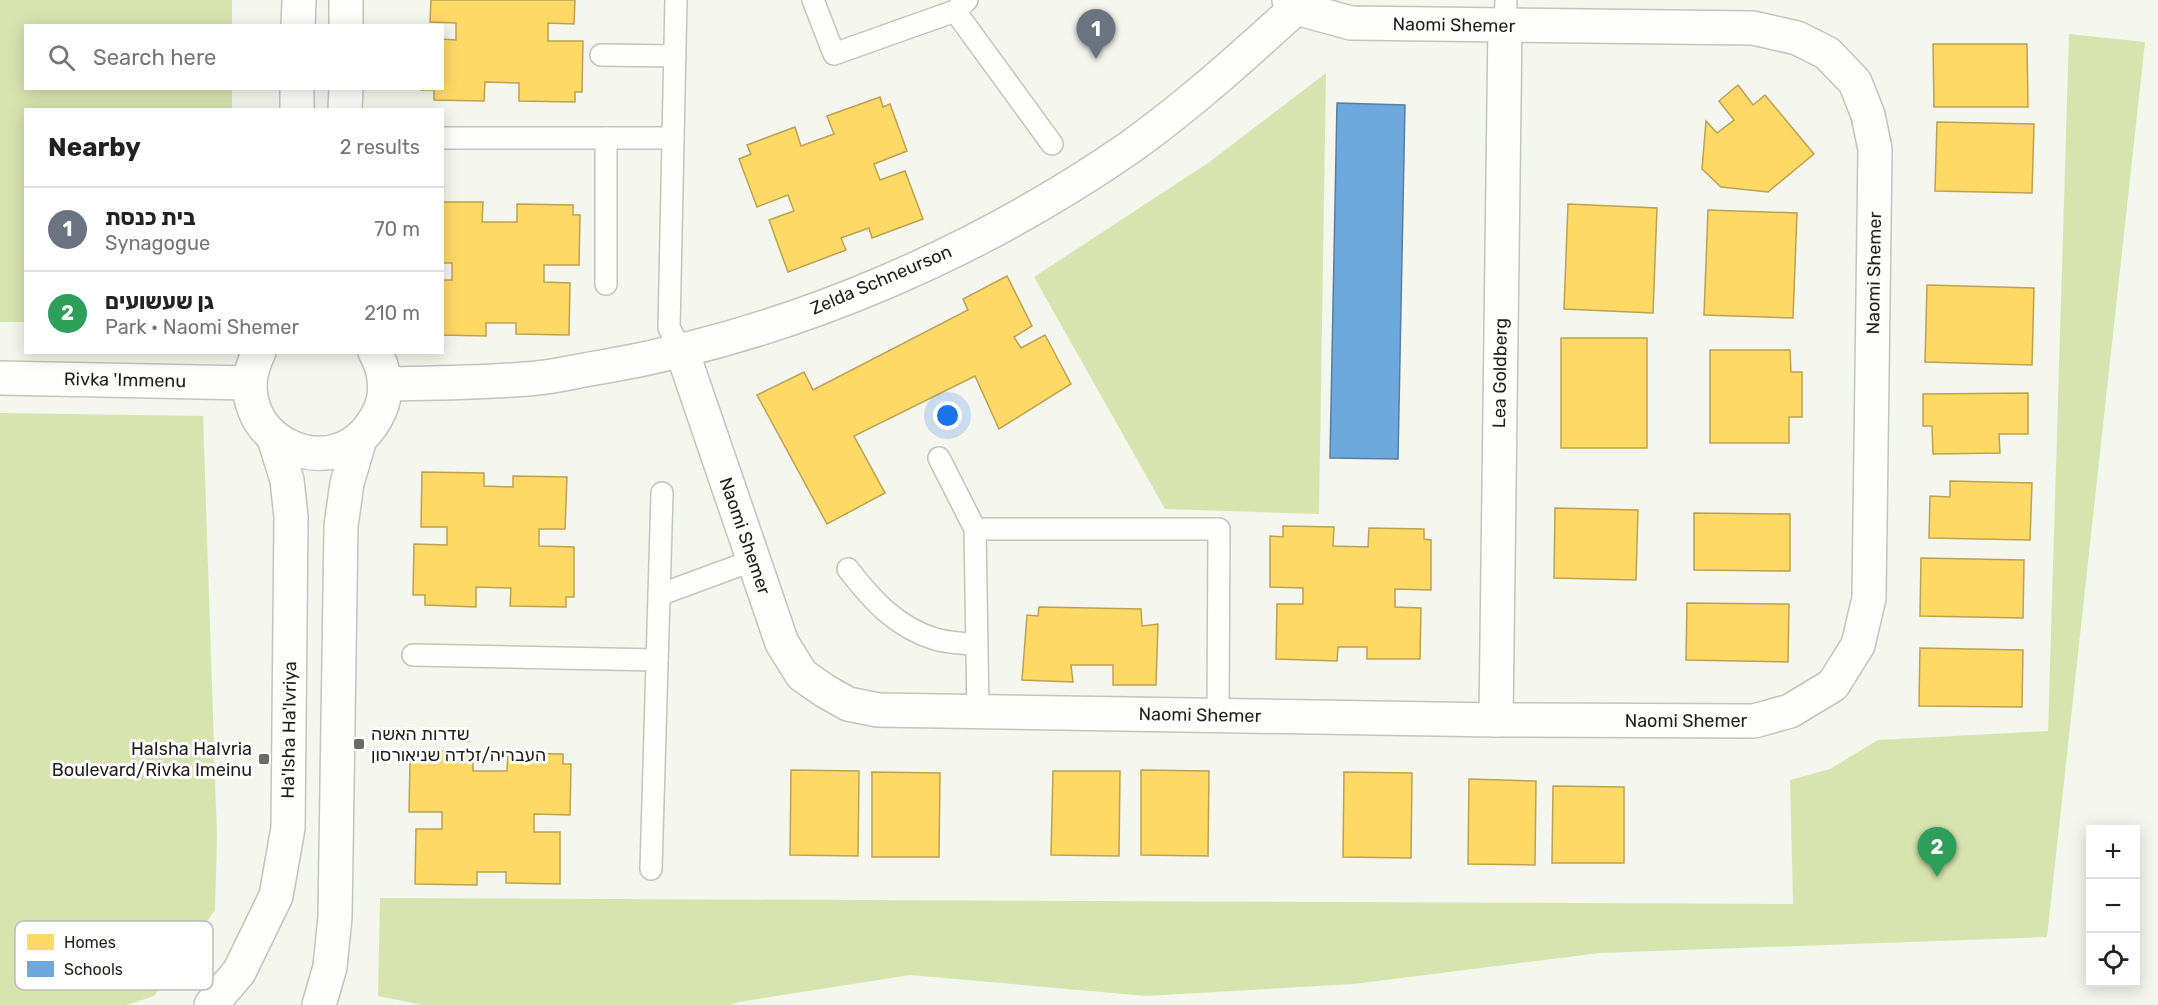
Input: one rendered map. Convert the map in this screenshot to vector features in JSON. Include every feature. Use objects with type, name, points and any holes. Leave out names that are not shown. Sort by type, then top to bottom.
[{"type":"street","points":[[298,0],[298,24]]},
{"type":"street","points":[[346,0],[346,24]]},
{"type":"street","name":"Naomi Shemer","points":[[682,351],[782,643],[802,675],[848,705],[878,710],[1496,720],[1754,721],[1790,711],[1833,685],[1858,645],[1869,598],[1875,149],[1868,115],[1855,82],[1827,53],[1797,38],[1754,28],[1505,13],[1351,23],[1324,17],[1292,4]]},
{"type":"street","name":"Zelda Schneurson","points":[[385,384],[538,378],[682,351],[734,337],[829,304],[926,264],[1028,212],[1138,140],[1213,83],[1292,4]]},
{"type":"street","name":"Lea Goldberg","points":[[1496,720],[1505,13]]},
{"type":"street","points":[[297,90],[297,108]]},
{"type":"street","points":[[345,108],[346,90]]},
{"type":"street","points":[[255,368],[252,404],[260,422],[274,438],[291,448],[304,453],[317,454],[343,449],[360,439],[374,423],[382,404],[385,384],[381,362],[376,354]]},
{"type":"street","name":"Rivka 'Immenu","points":[[0,378],[255,368]]},
{"type":"street","name":"Ha'Isha Ha'Ivriya","points":[[211,1005],[239,972],[276,896],[288,828],[291,517],[287,480],[274,438]]},
{"type":"street","points":[[319,1005],[330,967],[335,916],[341,526],[347,483],[360,439]]},
{"type":"lane","points":[[676,0],[669,328],[682,351]]},
{"type":"lane","points":[[813,0],[834,54],[961,5],[1052,144]]},
{"type":"lane","points":[[601,55],[675,56]]},
{"type":"lane","points":[[444,138],[673,138]]},
{"type":"lane","points":[[606,138],[606,284]]},
{"type":"lane","points":[[939,458],[975,529],[978,711]]},
{"type":"lane","points":[[651,869],[662,493]]},
{"type":"lane","points":[[975,529],[1219,529],[1218,715]]},
{"type":"lane","points":[[659,595],[753,560]]},
{"type":"lane","points":[[848,569],[873,601],[902,625],[936,639],[977,645]]},
{"type":"lane","points":[[413,655],[657,660]]},
{"type":"green space","points":[[0,0],[232,0],[232,24],[24,24],[24,90],[232,90],[232,108],[24,108],[24,322],[0,322]]},
{"type":"green space","points":[[2069,34],[2145,42],[2047,937],[1600,953],[1354,984],[1146,996],[910,975],[730,1005],[423,1005],[378,996],[380,898],[1793,904],[1790,780],[1830,769],[1878,740],[2048,731]]},
{"type":"green space","points":[[1326,73],[1319,514],[1165,509],[1034,277],[1208,163]]},
{"type":"green space","points":[[0,413],[203,416],[217,837],[215,910],[207,921],[15,921],[15,990],[158,990],[154,996],[127,1005],[0,1005]]},
{"type":"building: Homes","points":[[431,0],[575,0],[574,24],[548,23],[548,41],[583,41],[582,92],[575,92],[575,102],[519,101],[519,83],[485,82],[484,101],[434,100],[434,90],[444,90],[444,39],[456,40],[456,23],[430,22]]},
{"type":"building: Homes","points":[[1933,44],[2027,44],[2028,107],[1934,107]]},
{"type":"building: Homes","points":[[1738,85],[1753,105],[1765,95],[1814,154],[1768,192],[1721,187],[1702,169],[1706,121],[1717,133],[1734,120],[1719,101]]},
{"type":"building: Homes","points":[[880,97],[883,107],[890,104],[907,151],[874,164],[880,180],[905,171],[923,219],[872,238],[869,228],[841,238],[846,250],[788,272],[769,220],[794,211],[788,195],[757,207],[739,159],[751,154],[747,145],[795,127],[801,146],[834,134],[827,116]]},
{"type":"building: Homes","points":[[1937,122],[2034,124],[2032,193],[1935,191]]},
{"type":"building: Homes","points":[[444,202],[483,202],[482,222],[517,222],[517,204],[573,205],[573,215],[580,215],[579,265],[544,265],[544,282],[570,283],[569,335],[516,334],[516,323],[486,323],[486,336],[444,335],[444,280],[452,280],[452,263],[444,263]]},
{"type":"building: Homes","points":[[1568,204],[1657,208],[1653,313],[1564,309]]},
{"type":"building: Homes","points":[[1708,210],[1797,213],[1793,318],[1704,315]]},
{"type":"building: Homes","points":[[1007,276],[1032,326],[1014,337],[1021,348],[1045,335],[1071,384],[999,429],[975,376],[854,436],[885,493],[827,524],[757,395],[804,372],[813,390],[968,310],[963,299]]},
{"type":"building: Homes","points":[[1927,285],[2034,288],[2032,365],[1925,362]]},
{"type":"building: Homes","points":[[1561,338],[1647,338],[1647,448],[1561,448]]},
{"type":"building: Homes","points":[[1710,350],[1790,350],[1791,372],[1802,372],[1802,417],[1789,417],[1789,443],[1710,443]]},
{"type":"building: Homes","points":[[2028,393],[2028,434],[1999,434],[2000,453],[1933,454],[1932,426],[1923,426],[1923,394]]},
{"type":"building: Homes","points":[[422,472],[484,473],[484,486],[513,487],[513,476],[567,477],[565,529],[539,529],[539,546],[574,547],[574,597],[566,597],[566,607],[510,606],[511,588],[476,587],[476,607],[425,605],[425,595],[413,595],[414,544],[447,545],[447,527],[421,527]]},
{"type":"building: Homes","points":[[1950,481],[2032,483],[2030,540],[1929,538],[1930,496],[1950,497]]},
{"type":"building: Homes","points":[[1555,508],[1638,510],[1636,580],[1554,578]]},
{"type":"building: Homes","points":[[1694,513],[1790,514],[1790,571],[1694,570]]},
{"type":"building: Homes","points":[[1283,526],[1334,527],[1333,546],[1368,547],[1369,528],[1424,529],[1424,539],[1431,540],[1431,590],[1395,589],[1395,607],[1421,608],[1420,659],[1367,659],[1367,647],[1338,647],[1337,661],[1276,659],[1277,604],[1303,604],[1303,588],[1270,587],[1270,536],[1283,537]]},
{"type":"building: Homes","points":[[1921,558],[2024,560],[2023,618],[1920,616]]},
{"type":"building: Homes","points":[[1687,603],[1789,604],[1788,662],[1686,660]]},
{"type":"building: Homes","points":[[1039,607],[1141,609],[1142,626],[1158,624],[1156,685],[1113,685],[1113,665],[1071,665],[1073,682],[1022,680],[1027,615],[1038,616]]},
{"type":"building: Homes","points":[[1920,648],[2023,650],[2022,707],[1919,706]]},
{"type":"building: Homes","points":[[422,751],[473,751],[473,771],[507,771],[508,753],[563,754],[563,764],[571,764],[570,815],[534,814],[534,832],[560,832],[560,884],[506,883],[506,872],[477,872],[477,885],[415,884],[416,829],[442,829],[442,812],[409,812],[410,761],[422,761]]},
{"type":"building: Homes","points":[[791,770],[859,771],[858,856],[790,855]]},
{"type":"building: Homes","points":[[1141,770],[1209,771],[1208,856],[1141,855]]},
{"type":"building: Homes","points":[[1053,771],[1120,771],[1119,856],[1051,855]]},
{"type":"building: Homes","points":[[872,772],[940,773],[939,857],[872,857]]},
{"type":"building: Homes","points":[[1344,772],[1412,773],[1411,858],[1343,857]]},
{"type":"building: Homes","points":[[1469,779],[1536,781],[1535,865],[1468,864]]},
{"type":"building: Homes","points":[[1553,786],[1624,787],[1624,863],[1552,863]]},
{"type":"building: Schools","points":[[1337,103],[1405,105],[1398,459],[1330,458]]},
{"type":"place","name":"בית כנסת","points":[[1096,59]]},
{"type":"place","name":"שדרות האשה העבריה/זלדה שניאורסון","points":[[359,744]]},
{"type":"place","name":"HaIsha HaIvria Boulevard/Rivka Imeinu","points":[[264,759]]},
{"type":"place","name":"גן שעשועים","points":[[1937,877]]}]
